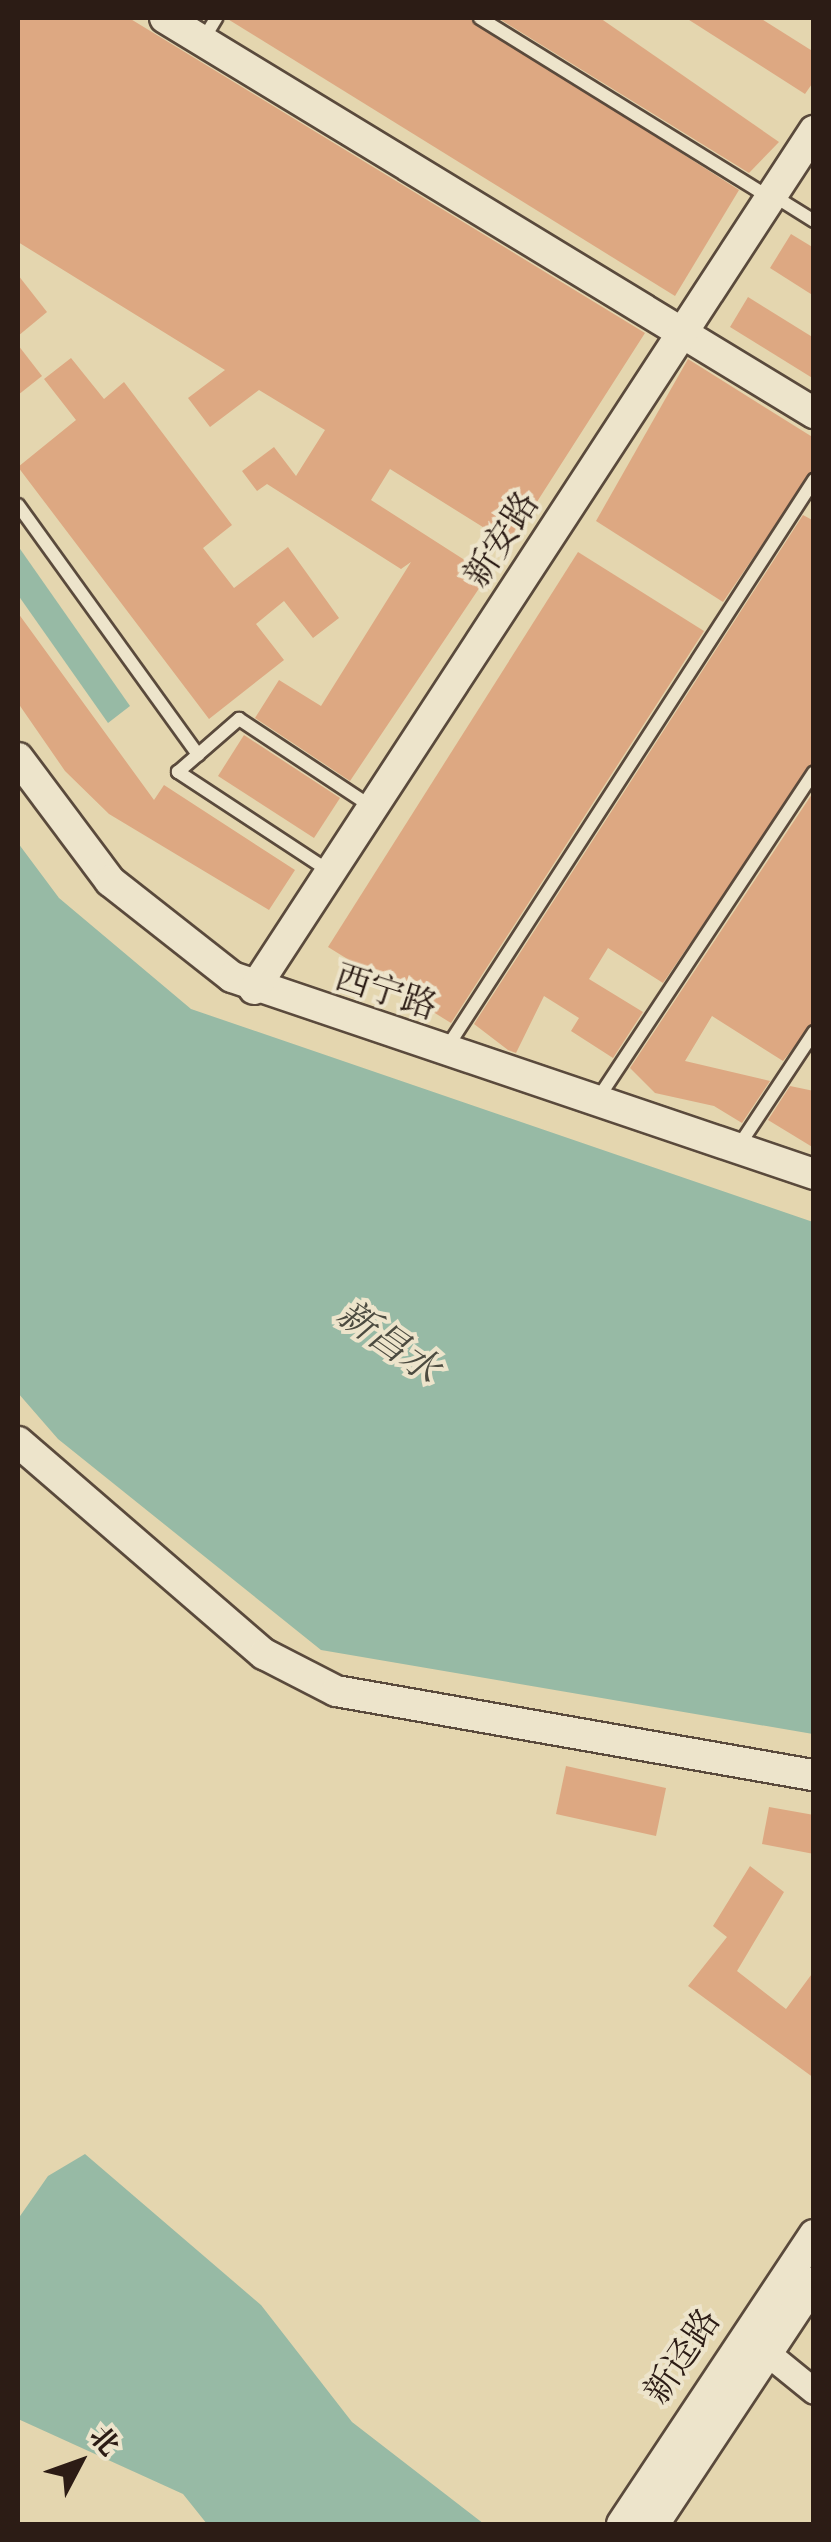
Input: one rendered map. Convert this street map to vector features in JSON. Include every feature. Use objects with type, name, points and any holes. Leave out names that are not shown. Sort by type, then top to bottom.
[{"type":"street","points":[[165,18],[209,29],[814,413]]},
{"type":"street","name":"新安路","points":[[254,988],[814,131]]},
{"type":"street","name":"西宁路","points":[[18,758],[136,907],[254,988],[814,1174]]},
{"type":"street","points":[[18,1442],[264,1654],[336,1691],[814,1775]]},
{"type":"street","name":"新迳路","points":[[622,2524],[814,2235]]},
{"type":"street","name":"新迳路","points":[[654,2524],[814,2282]]},
{"type":"street","points":[[766,2352],[814,2391]]},
{"type":"lane","points":[[480,18],[814,220]]},
{"type":"lane","points":[[443,1052],[814,480]]},
{"type":"lane","points":[[18,504],[198,755]]},
{"type":"lane","points":[[331,872],[178,772],[240,719],[374,808]]},
{"type":"lane","points":[[596,1102],[814,772]]},
{"type":"lane","points":[[738,1147],[814,1032]]},
{"type":"water","points":[[18,546],[130,706],[108,723],[18,595]]},
{"type":"water","name":"新昌水","points":[[18,843],[59,898],[191,1009],[813,1222],[813,1734],[321,1650],[58,1439],[18,1393]]},
{"type":"water","points":[[85,2154],[261,2305],[352,2422],[484,2524],[207,2524],[183,2494],[18,2419],[18,2219],[48,2176]]},
{"type":"building","points":[[18,18],[129,18],[645,333],[510,544],[390,469],[371,500],[488,575],[350,781],[255,718],[279,680],[321,706],[411,562],[401,569],[267,484],[257,491],[242,471],[274,447],[296,476],[325,430],[259,390],[210,427],[188,398],[225,370],[18,242]]},
{"type":"building","points":[[226,18],[470,18],[739,190],[675,296]]},
{"type":"building","points":[[498,18],[600,18],[779,142],[749,173]]},
{"type":"building","points":[[686,18],[760,18],[814,52],[814,81],[805,94]]},
{"type":"building","points":[[791,234],[814,248],[814,296],[770,268]]},
{"type":"building","points":[[18,275],[47,312],[18,336]]},
{"type":"building","points":[[748,297],[814,338],[814,379],[730,327]]},
{"type":"building","points":[[18,345],[42,376],[18,395]]},
{"type":"building","points":[[71,358],[104,399],[124,382],[232,525],[203,548],[234,588],[288,547],[339,618],[313,638],[284,601],[256,624],[284,660],[209,719],[18,467],[76,420],[44,379]]},
{"type":"building","points":[[688,359],[814,438],[814,468],[723,602],[596,521]]},
{"type":"building","points":[[803,515],[814,521],[814,762],[663,983],[608,948],[589,979],[643,1012],[613,1058],[571,1031],[579,1018],[544,996],[516,1053],[508,1050],[474,1024]]},
{"type":"building","points":[[578,552],[704,631],[451,1023],[328,947]]},
{"type":"building","points":[[18,613],[154,800],[164,785],[295,870],[269,910],[109,814],[65,771],[18,703]]},
{"type":"building","points":[[244,735],[340,798],[314,838],[218,776]]},
{"type":"building","points":[[814,791],[814,1022],[783,1061],[712,1016],[685,1061],[770,1081],[742,1123],[714,1106],[655,1093],[630,1068]]},
{"type":"building","points":[[790,1086],[814,1091],[814,1148],[768,1120]]},
{"type":"building","points":[[566,1766],[666,1788],[656,1836],[556,1814]]},
{"type":"building","points":[[769,1807],[814,1815],[814,1854],[762,1844]]},
{"type":"building","points":[[750,1866],[784,1892],[737,1971],[786,2009],[814,1971],[814,2078],[688,1986],[727,1937],[713,1926]]}]
